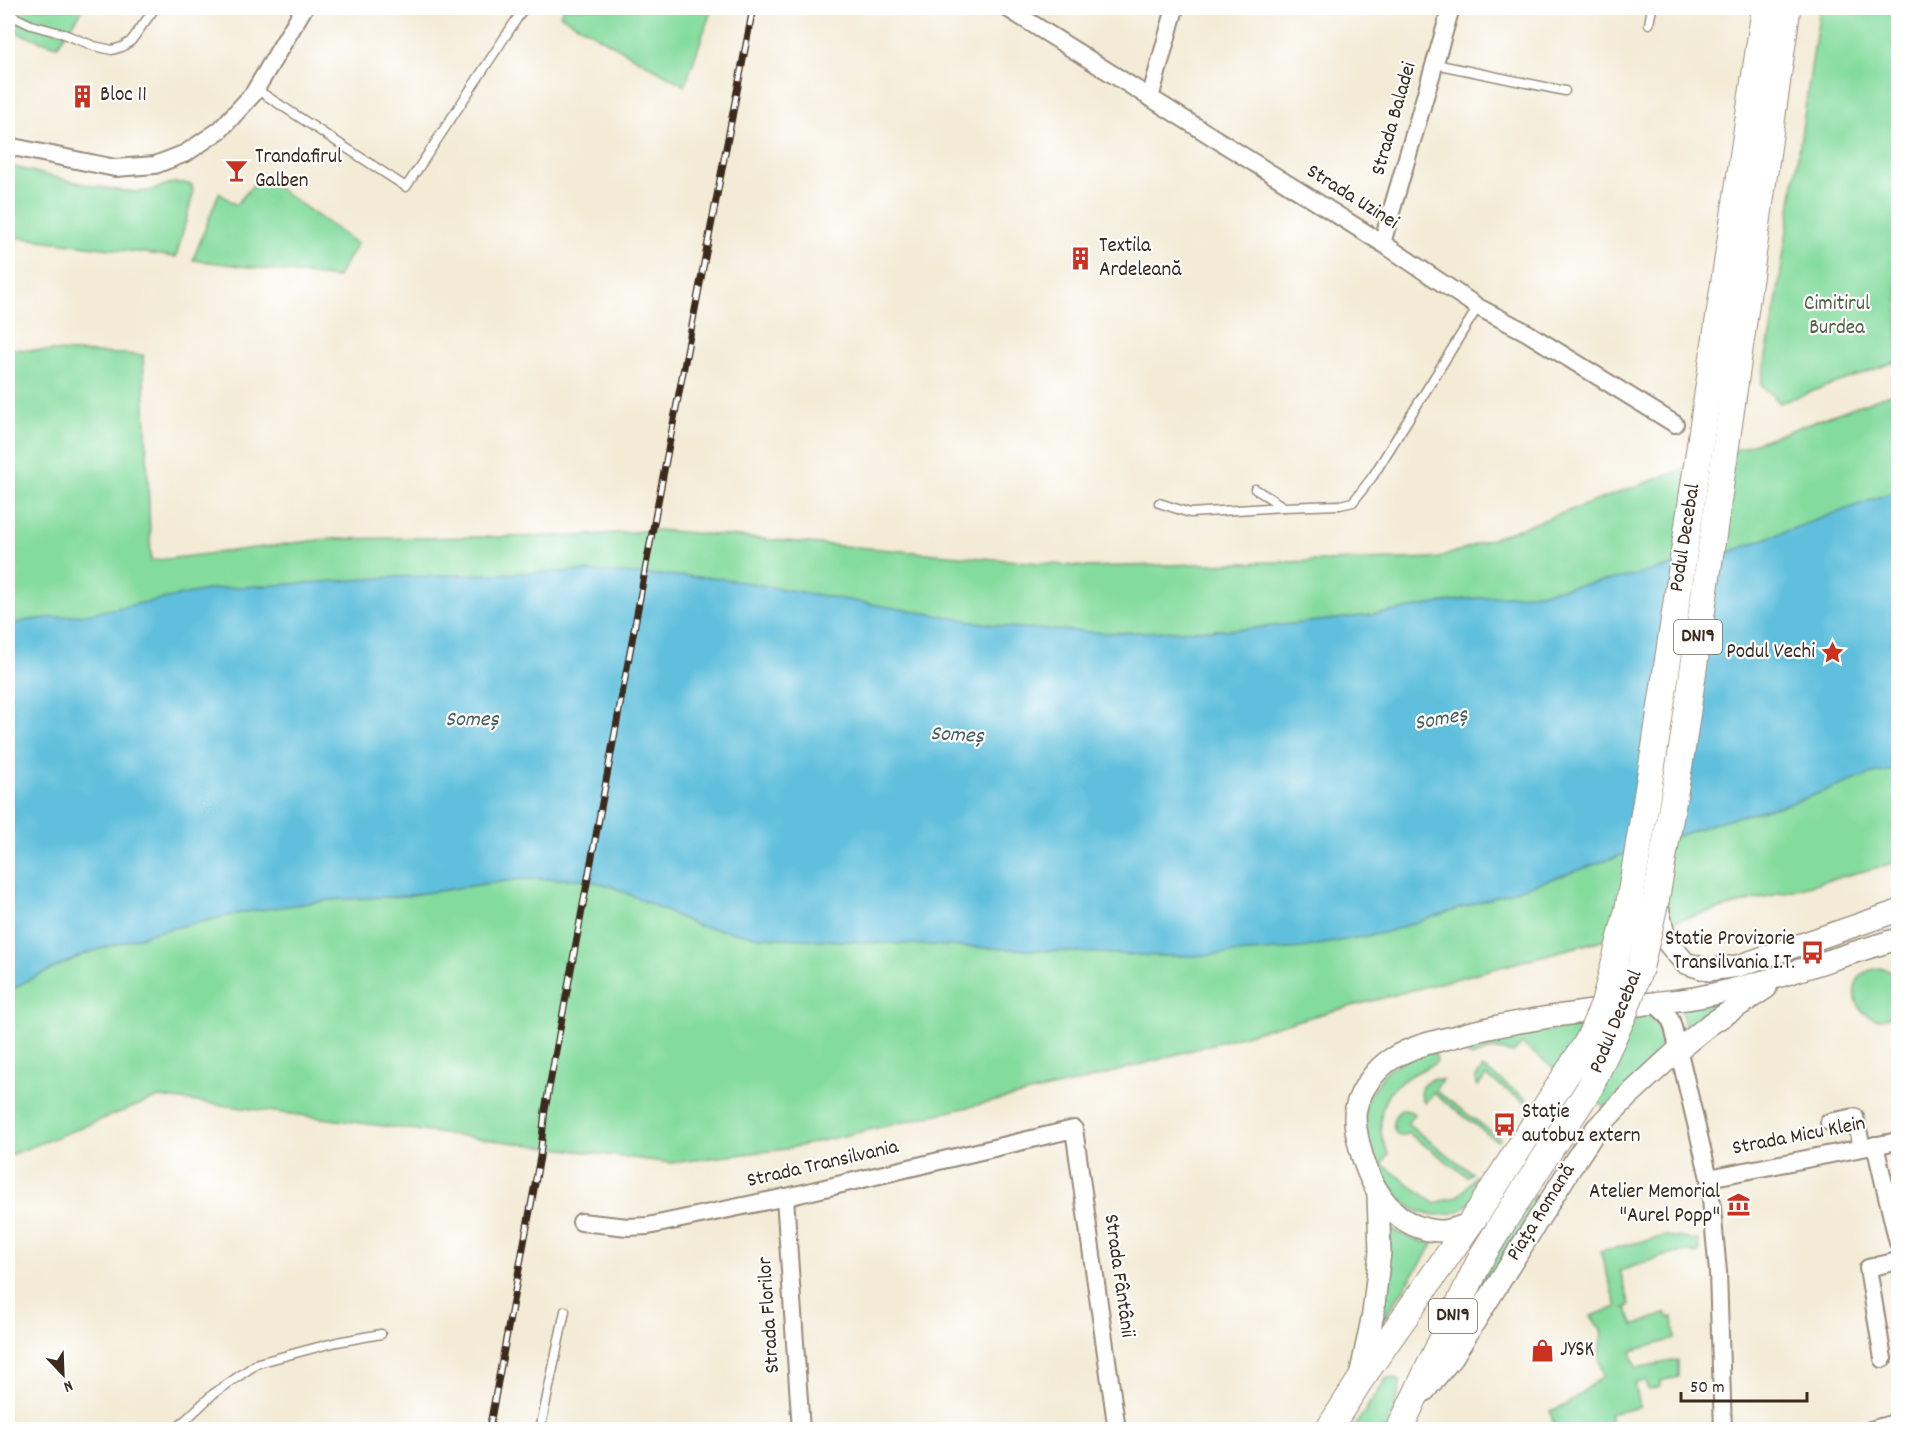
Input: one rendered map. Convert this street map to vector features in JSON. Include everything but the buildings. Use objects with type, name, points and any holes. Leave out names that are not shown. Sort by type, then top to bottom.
[{"type":"main road","name":"Podul Decebal","points":[[1500,1227],[1589,1089],[1627,1005],[1640,968],[1656,899],[1681,754],[1727,439],[1780,9]]},
{"type":"main road","name":"Podul Decebal","points":[[1473,1218],[1588,1041],[1604,1004],[1628,910],[1780,9]]},
{"type":"main road","name":"Piața Romană","points":[[1328,1430],[1473,1218]]},
{"type":"main road","name":"Piața Romană","points":[[1404,1418],[1482,1256],[1500,1227]]},
{"type":"street","points":[[8,146],[115,168],[155,165],[186,153],[220,130],[256,88],[304,8]]},
{"type":"street","name":"Strada Uzinei","points":[[1007,8],[1382,243],[1478,307],[1526,332],[1675,424]]},
{"type":"street","points":[[1150,99],[1175,8]]},
{"type":"street","name":"Strada Baladei","points":[[1382,243],[1451,8]]},
{"type":"street","name":"Podul Decebal","points":[[1656,899],[1665,939],[1685,963],[1708,970],[1738,966],[1899,911]]},
{"type":"street","name":"Piața Romană","points":[[1473,1218],[1452,1229],[1441,1231],[1421,1228],[1398,1217],[1378,1194],[1363,1160],[1355,1110],[1359,1098],[1375,1074],[1391,1059],[1414,1048],[1498,1026],[1695,998],[1745,988],[1855,951],[1899,939]]},
{"type":"street","name":"Piața Romană","points":[[1404,1418],[1453,1356],[1597,1128],[1678,1050],[1709,1025],[1786,976]]},
{"type":"street","points":[[1654,1003],[1670,1018],[1709,1178],[1718,1272],[1723,1430]]},
{"type":"street","points":[[1829,1122],[1855,1117],[1868,1146],[1899,1243]]},
{"type":"street","name":"Strada Transilvania","points":[[581,1222],[628,1227],[648,1226],[785,1197],[1074,1129]]},
{"type":"street","name":"Strada Fântânii","points":[[1074,1129],[1118,1430]]},
{"type":"street","name":"Strada Micu Klein","points":[[1709,1178],[1899,1141]]},
{"type":"street","name":"Piața Romană","points":[[1359,1382],[1373,1314],[1380,1252],[1378,1194]]},
{"type":"street","name":"Strada Florilor","points":[[785,1197],[801,1430]]},
{"type":"street","points":[[1883,1359],[1868,1268],[1899,1261]]},
{"type":"street","points":[[1870,1430],[1899,1422]]},
{"type":"lane","points":[[8,14],[30,25],[112,50],[122,47],[131,40],[155,8]]},
{"type":"lane","points":[[256,88],[406,187],[524,8]]},
{"type":"lane","points":[[1649,24],[1652,8]]},
{"type":"lane","points":[[1435,64],[1565,90]]},
{"type":"lane","points":[[1159,503],[1190,513],[1340,506],[1353,501],[1358,497],[1478,307]]},
{"type":"lane","points":[[1256,489],[1284,507]]},
{"type":"lane","points":[[540,1430],[565,1311]]},
{"type":"lane","points":[[175,1430],[213,1394],[258,1363],[337,1342],[381,1334]]},
{"type":"lane","points":[[1522,1430],[1527,1430]]},
{"type":"green space","points":[[8,8],[84,8],[57,46],[8,30]]},
{"type":"green space","points":[[564,8],[712,8],[685,86],[560,15]]},
{"type":"green space","name":"Cimitirul Burdea","points":[[1820,8],[1898,8],[1898,361],[1780,403],[1761,384],[1777,298]]},
{"type":"green space","points":[[8,166],[88,185],[137,192],[176,183],[192,185],[193,194],[176,257],[8,236]]},
{"type":"green space","points":[[261,176],[357,244],[337,278],[193,260],[219,193],[236,205]]},
{"type":"green space","points":[[8,349],[143,355],[151,561],[327,539],[579,536],[658,530],[1087,567],[1439,558],[1898,391],[1898,862],[1280,1025],[1086,1080],[786,1149],[671,1163],[159,1097],[8,1156]]},
{"type":"green space","points":[[1882,968],[1898,978],[1898,1009],[1886,1018],[1874,1018],[1865,1013],[1858,1003],[1855,992],[1857,981],[1866,972]]},
{"type":"green space","points":[[1735,995],[1687,1034],[1682,1013],[1675,1005]]},
{"type":"green space","points":[[1648,1014],[1657,1025],[1663,1048],[1610,1105],[1603,1106],[1522,1044],[1513,1053],[1493,1049],[1471,1057],[1465,1052],[1462,1043],[1470,1041]]},
{"type":"green space","points":[[1422,1053],[1435,1053],[1437,1061],[1398,1084],[1386,1098],[1381,1118],[1381,1133],[1389,1154],[1382,1164],[1436,1204],[1458,1196],[1475,1176],[1481,1181],[1472,1199],[1464,1208],[1448,1214],[1420,1212],[1404,1203],[1391,1190],[1380,1173],[1367,1135],[1365,1116],[1369,1095],[1389,1069]]},
{"type":"green space","points":[[1483,1068],[1527,1099],[1524,1102],[1486,1076],[1478,1086],[1475,1079]]},
{"type":"green space","points":[[1433,1079],[1442,1080],[1435,1090],[1500,1138],[1497,1141],[1433,1093],[1425,1103],[1421,1095],[1423,1085]]},
{"type":"green space","points":[[1402,1110],[1414,1114],[1407,1124],[1472,1173],[1467,1176],[1408,1133],[1399,1136],[1393,1122],[1398,1112]]},
{"type":"green space","points":[[1533,1195],[1538,1203],[1461,1327],[1487,1266]]},
{"type":"green space","points":[[1387,1225],[1409,1238],[1434,1243],[1383,1320]]},
{"type":"green space","points":[[1666,1236],[1698,1240],[1700,1251],[1696,1255],[1692,1252],[1670,1254],[1620,1271],[1630,1305],[1625,1308],[1634,1326],[1667,1313],[1668,1318],[1673,1317],[1675,1339],[1631,1351],[1636,1368],[1678,1360],[1678,1377],[1660,1381],[1660,1387],[1648,1390],[1646,1381],[1635,1383],[1640,1407],[1609,1414],[1612,1427],[1555,1429],[1550,1411],[1566,1405],[1603,1376],[1599,1356],[1602,1332],[1591,1316],[1617,1307],[1600,1251]]},
{"type":"green space","points":[[1387,1378],[1400,1381],[1389,1429],[1352,1430]]},
{"type":"water","name":"Someș","points":[[1898,490],[1898,769],[1869,775],[1792,803],[1721,821],[1567,874],[1383,933],[1302,948],[1194,956],[761,937],[698,926],[611,886],[582,879],[523,879],[406,896],[331,900],[245,912],[160,931],[87,953],[28,980],[8,992],[8,625],[29,620],[87,614],[212,589],[398,577],[582,571],[719,578],[1007,627],[1108,633],[1246,629],[1371,615],[1465,599],[1531,594],[1631,576],[1732,551]]},
{"type":"railway","points":[[489,1430],[540,1157],[545,1110],[649,549],[753,8]]},
{"type":"place","name":"Bloc 11","points":[[82,96]]},
{"type":"place","name":"Trandafirul Galben","points":[[237,170]]},
{"type":"place","name":"Textila Ardeleană","points":[[1081,259]]},
{"type":"place","name":"Podul Vechi","points":[[1833,653]]},
{"type":"place","name":"Statie Provizorie Transilvania I.T.","points":[[1813,952]]},
{"type":"place","name":"Stație autobuz extern","points":[[1504,1125]]},
{"type":"place","name":"Atelier Memorial \"Aurel Popp\"","points":[[1738,1205]]},
{"type":"place","name":"JYSK","points":[[1542,1351]]}]
